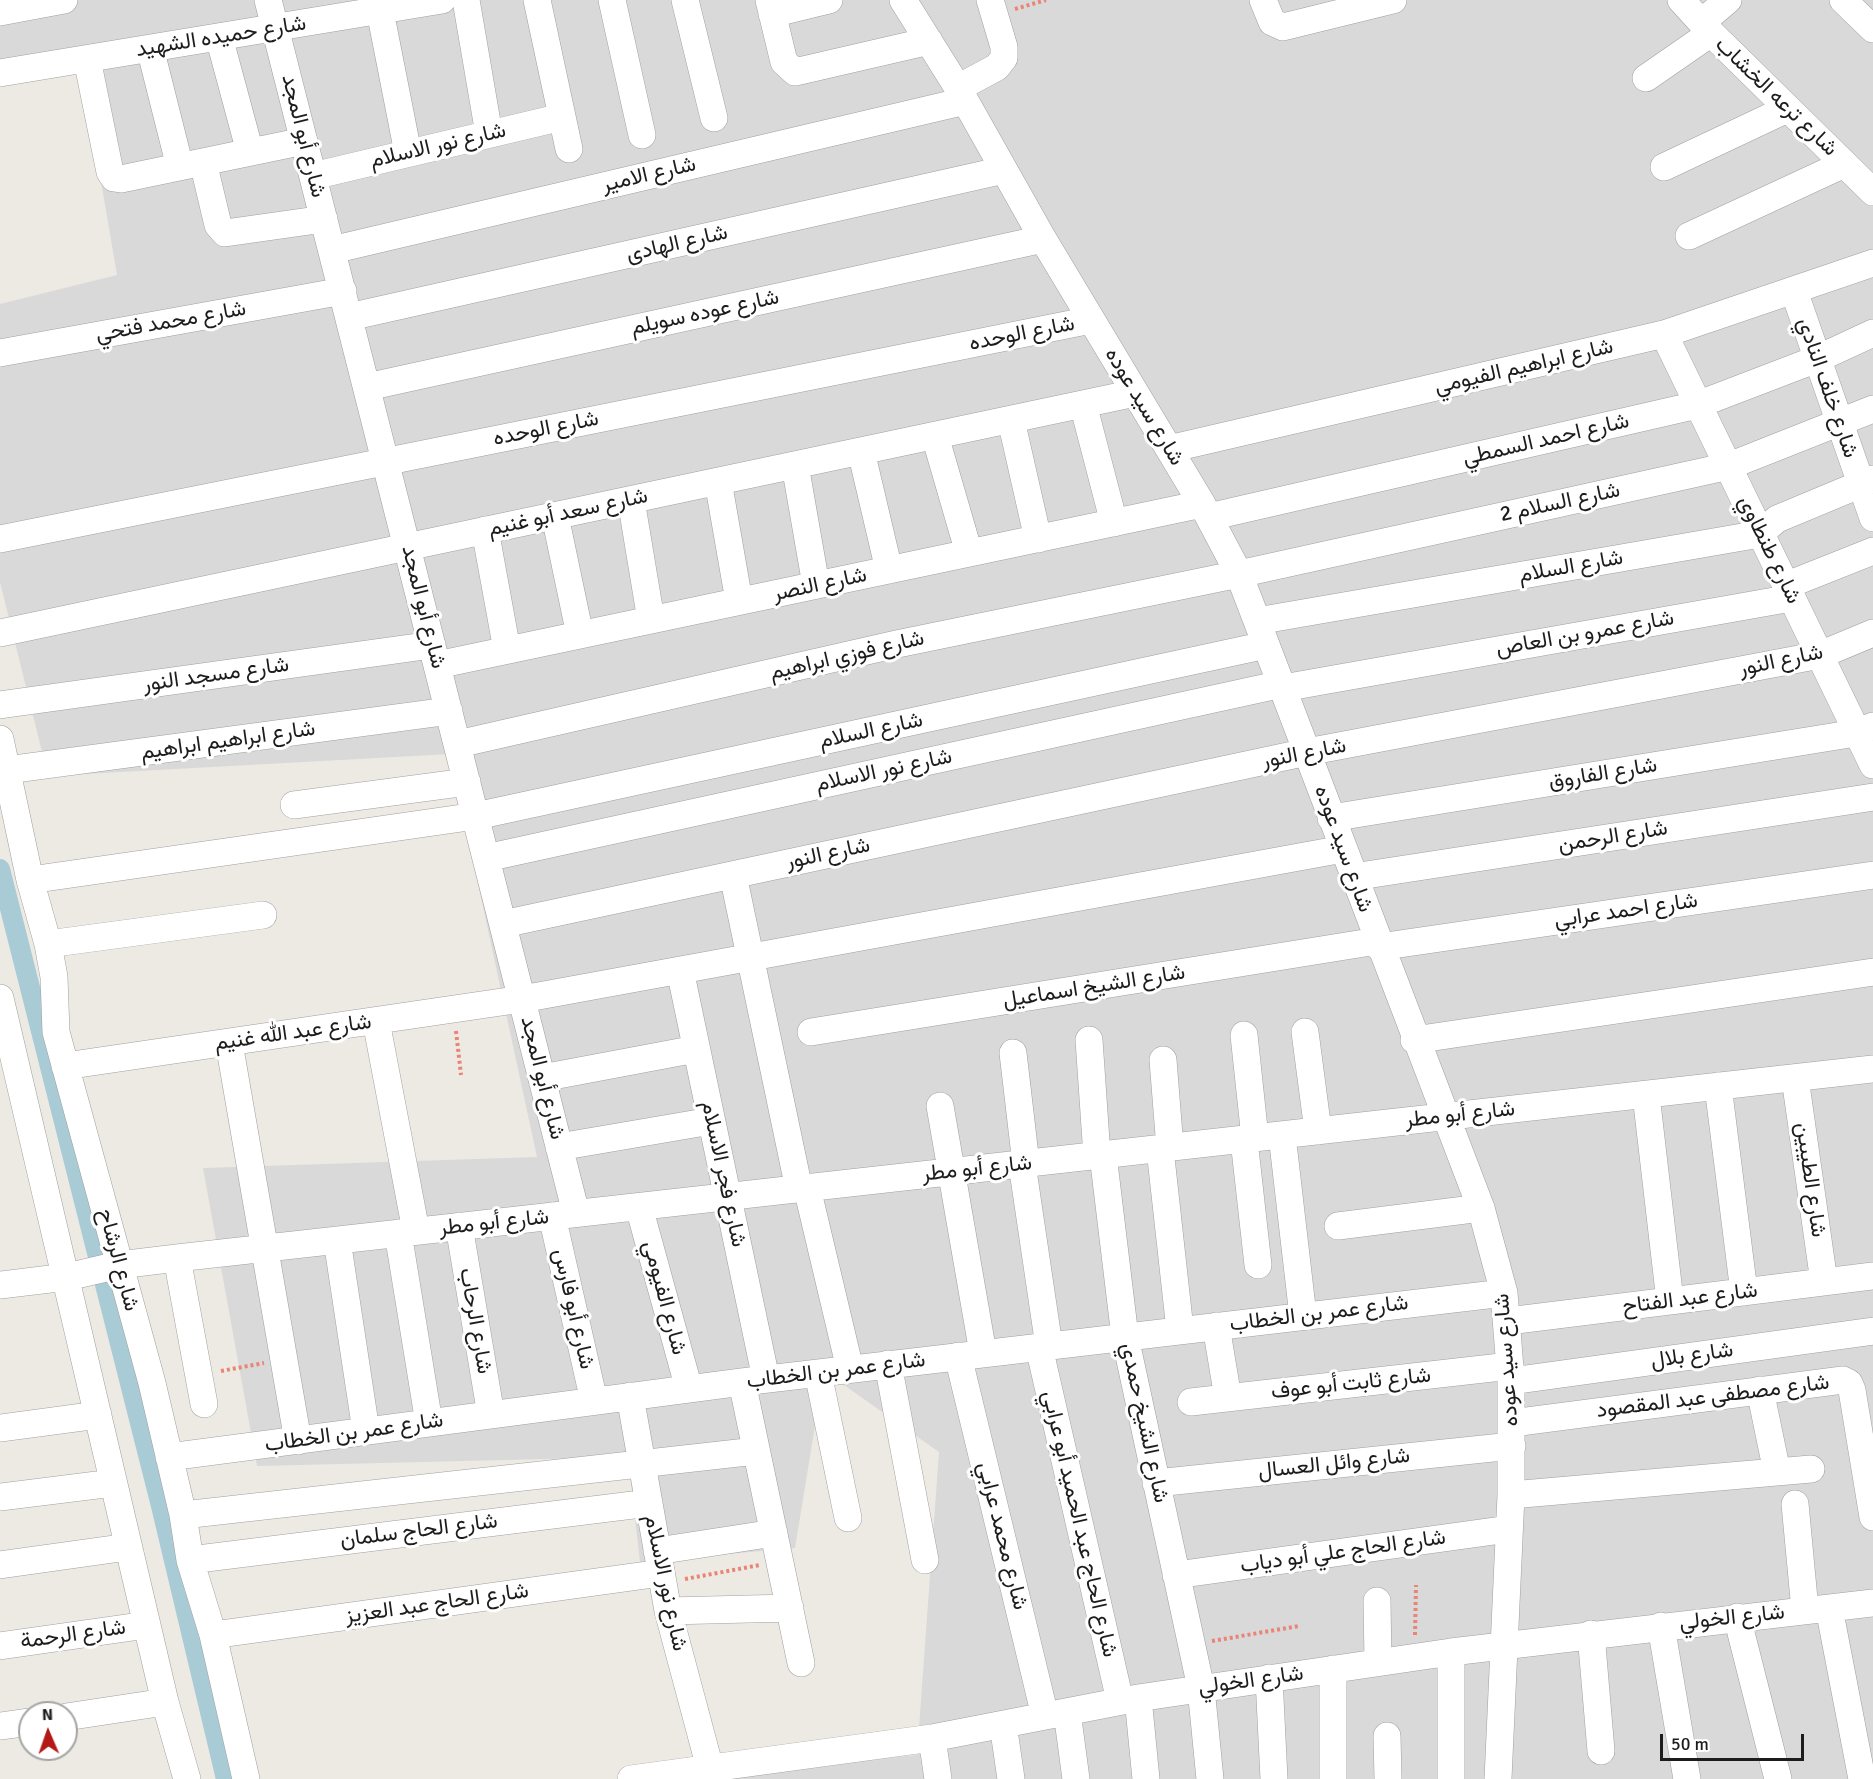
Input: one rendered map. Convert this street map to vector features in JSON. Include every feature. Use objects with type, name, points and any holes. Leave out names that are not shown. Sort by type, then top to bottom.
[{"type":"street","points":[[0,12],[64,0]]},
{"type":"street","name":"شارع أبو المجد","points":[[268,0],[559,1147],[564,1215]]},
{"type":"street","name":"شارع حميده الشهيد","points":[[0,73],[442,0]]},
{"type":"street","points":[[466,0],[489,135]]},
{"type":"street","points":[[537,0],[569,149]]},
{"type":"street","points":[[612,0],[642,135]]},
{"type":"street","points":[[685,0],[714,118]]},
{"type":"street","points":[[829,0],[770,7],[784,62],[795,72],[929,41]]},
{"type":"street","name":"شارع سيد عوده","points":[[903,0],[962,95],[1043,239],[1205,510],[1239,574],[1414,1040],[1480,1208],[1504,1293],[1511,1373],[1511,1495],[1498,1779]]},
{"type":"street","points":[[1263,0],[1272,22],[1283,27],[1393,0]]},
{"type":"street","name":"شارع ترعه الخشاب","points":[[1681,0],[1706,28],[1873,192]]},
{"type":"street","points":[[1646,78],[1706,28],[1728,0]]},
{"type":"street","name":"شارع الامير","points":[[332,250],[962,95],[997,67],[1004,58],[1004,47],[992,7]]},
{"type":"street","points":[[380,11],[408,153]]},
{"type":"street","points":[[219,37],[250,152]]},
{"type":"street","points":[[150,48],[191,164],[218,225],[225,233],[324,219]]},
{"type":"street","points":[[87,59],[111,175],[121,179],[304,141]]},
{"type":"street","points":[[1664,167],[1787,109]]},
{"type":"street","name":"شارع نور الاسلام","points":[[313,176],[562,117]]},
{"type":"street","points":[[1689,236],[1844,164]]},
{"type":"street","name":"شارع الهادى","points":[[349,317],[1004,170]]},
{"type":"street","name":"شارع عوده سويلم","points":[[367,387],[1043,239]]},
{"type":"street","name":"شارع ابراهيم الفيومي","points":[[1169,449],[1664,334],[1873,263]]},
{"type":"street","name":"شارع محمد فتحي","points":[[0,353],[342,291]]},
{"type":"street","name":"شارع خلف النادي","points":[[1794,291],[1839,423],[1867,482],[1873,518]]},
{"type":"street","name":"شارع الوحده","points":[[0,539],[1091,320]]},
{"type":"street","name":"شارع احمد السمطي","points":[[1205,510],[1697,405],[1817,359],[1873,333]]},
{"type":"street","name":"شارع طنطاوي","points":[[1664,334],[1820,656],[1865,729],[1873,765]]},
{"type":"street","name":"شارع سعد أبو غنيم","points":[[0,633],[1136,393]]},
{"type":"street","points":[[1083,404],[1114,523]]},
{"type":"street","name":"شارع السلام 2","points":[[1239,574],[1729,466],[1873,409]]},
{"type":"street","points":[[1011,420],[1038,539]]},
{"type":"street","points":[[935,436],[969,553]]},
{"type":"street","points":[[861,451],[889,570]]},
{"type":"street","points":[[795,465],[816,585]]},
{"type":"street","points":[[718,481],[739,602]]},
{"type":"street","name":"شارع السلام","points":[[30,880],[476,816],[1262,633],[1760,534],[1777,519],[1867,482]]},
{"type":"street","points":[[631,500],[651,620]]},
{"type":"street","name":"شارع النصر","points":[[435,655],[507,650],[1114,523],[1205,510]]},
{"type":"street","points":[[555,516],[580,635]]},
{"type":"street","points":[[485,530],[507,650]]},
{"type":"street","name":"شارع عمرو بن العاص","points":[[1282,686],[1780,600],[1789,593],[1798,580],[1873,551]]},
{"type":"street","name":"شارع فوزي ابراهيم","points":[[458,744],[885,646],[1239,574]]},
{"type":"street","name":"شارع النور","points":[[503,924],[1307,752],[1820,656],[1873,633]]},
{"type":"street","name":"شارع مسجد النور","points":[[0,705],[435,655]]},
{"type":"street","name":"شارع نور الاسلام","points":[[486,858],[1282,686]]},
{"type":"street","name":"شارع ابراهيم ابراهيم","points":[[7,770],[449,711]]},
{"type":"street","name":"شارع الفاروق","points":[[1331,818],[1865,729]]},
{"type":"street","name":"شارع الرشاح","points":[[0,739],[30,880],[48,944],[54,977],[57,1032],[65,1066],[115,1266],[152,1383],[183,1515],[190,1560],[213,1635],[246,1779]]},
{"type":"street","points":[[294,805],[467,782]]},
{"type":"street","name":"شارع الرحمن","points":[[1353,877],[1873,797]]},
{"type":"street","name":"شارع عبد الله غنيم","points":[[65,1066],[522,999],[1343,849]]},
{"type":"street","points":[[733,875],[803,1188],[850,1369]]},
{"type":"street","name":"شارع احمد عرابي","points":[[1378,944],[1873,875]]},
{"type":"street","points":[[48,944],[263,915]]},
{"type":"street","name":"شارع الشيخ اسماعيل","points":[[811,1032],[1378,944]]},
{"type":"street","name":"شارع فجر الاسلام","points":[[680,970],[727,1196],[754,1380]]},
{"type":"street","points":[[1414,1040],[1873,972]]},
{"type":"street","points":[[0,998],[74,1276],[113,1483],[165,1702],[187,1779]]},
{"type":"street","points":[[375,1021],[407,1232],[429,1423]]},
{"type":"street","points":[[1305,1032],[1318,1131]]},
{"type":"street","points":[[1244,1035],[1258,1265]]},
{"type":"street","name":"شارع الشيخ حمدي","points":[[1089,1040],[1100,1156],[1125,1337],[1201,1688],[1210,1779]]},
{"type":"street","points":[[229,1043],[298,1440]]},
{"type":"street","points":[[542,1078],[696,1049]]},
{"type":"street","name":"شارع الحاج عبد الحميد أبو عرابي","points":[[1013,1053],[1044,1346],[1146,1779]]},
{"type":"street","points":[[1163,1059],[1165,1148],[1180,1330]]},
{"type":"street","name":"شارع أبو مطر","points":[[0,1285],[74,1276],[115,1266],[177,1258],[1873,1069]]},
{"type":"street","name":"شارع الطيبين","points":[[1795,1078],[1824,1282]]},
{"type":"street","points":[[1718,1086],[1744,1292]]},
{"type":"street","points":[[1646,1095],[1670,1301]]},
{"type":"street","name":"شارع محمد عرابي","points":[[940,1106],[951,1172],[971,1355],[1056,1714],[1076,1779]]},
{"type":"street","points":[[559,1147],[711,1121]]},
{"type":"street","points":[[1282,1135],[1303,1316]]},
{"type":"street","name":"شارع الفيومي","points":[[639,1207],[689,1389]]},
{"type":"street","points":[[1338,1226],[1480,1208]]},
{"type":"street","name":"شارع أبو فارس","points":[[564,1215],[594,1401]]},
{"type":"street","name":"شارع الرحاب","points":[[459,1227],[491,1415]]},
{"type":"street","points":[[337,1240],[366,1431]]},
{"type":"street","points":[[177,1258],[204,1404]]},
{"type":"street","name":"شارع عبد الفتاح","points":[[1508,1322],[1873,1276]]},
{"type":"street","name":"شارع عمر بن الخطاب","points":[[169,1457],[754,1380],[1504,1293]]},
{"type":"street","points":[[1216,1326],[1228,1398]]},
{"type":"street","name":"شارع بلال","points":[[1511,1373],[1873,1331]]},
{"type":"street","points":[[888,1364],[925,1560]]},
{"type":"street","points":[[818,1373],[848,1518]]},
{"type":"street","name":"شارع ثابت أبو عوف","points":[[1191,1402],[1511,1373]]},
{"type":"street","points":[[754,1380],[756,1451],[801,1663]]},
{"type":"street","name":"شارع مصطفى عبد المقصود","points":[[1512,1434],[1760,1390],[1839,1380],[1849,1383],[1873,1517]]},
{"type":"street","points":[[1760,1390],[1777,1472]]},
{"type":"street","name":"شارع نور الاسلام","points":[[630,1396],[668,1611],[710,1768]]},
{"type":"street","points":[[0,1428],[99,1415]]},
{"type":"street","name":"شارع وائل العسال","points":[[1156,1483],[1512,1434]]},
{"type":"street","points":[[183,1515],[756,1451]]},
{"type":"street","points":[[1511,1495],[1811,1469]]},
{"type":"street","points":[[0,1497],[113,1483]]},
{"type":"street","name":"شارع الحاج سلمان","points":[[190,1560],[649,1503]]},
{"type":"street","points":[[1795,1504],[1817,1609],[1862,1779]]},
{"type":"street","name":"شارع الحاج علي أبو دياب","points":[[1176,1575],[1509,1529]]},
{"type":"street","name":"شارع الحاج عبد العزيز","points":[[213,1635],[661,1569],[774,1533]]},
{"type":"street","points":[[0,1565],[128,1547]]},
{"type":"street","points":[[1377,1601],[1378,1662]]},
{"type":"street","name":"شارع الخولي","points":[[631,1779],[710,1768],[740,1772],[932,1738],[1129,1699],[1378,1662],[1591,1634],[1873,1603]]},
{"type":"street","points":[[668,1611],[790,1608]]},
{"type":"street","points":[[1737,1617],[1778,1779]]},
{"type":"street","name":"شارع الرحمة","points":[[0,1646],[147,1624]]},
{"type":"street","points":[[1661,1626],[1688,1779]]},
{"type":"street","points":[[1591,1634],[1601,1751]]},
{"type":"street","points":[[1451,1652],[1451,1779]]},
{"type":"street","points":[[1333,1669],[1333,1779]]},
{"type":"street","points":[[1269,1678],[1274,1779]]},
{"type":"street","points":[[78,1715],[165,1702]]},
{"type":"street","points":[[0,1726],[18,1724]]},
{"type":"street","points":[[1003,1724],[1011,1779]]},
{"type":"street","points":[[1387,1736],[1388,1779]]},
{"type":"street","points":[[932,1738],[938,1779]]},
{"type":"path","points":[[992,7],[1046,0]]},
{"type":"path","points":[[454,1009],[461,1075]]},
{"type":"path","points":[[661,1569],[780,1561]]},
{"type":"path","points":[[1414,1657],[1416,1585]]},
{"type":"path","points":[[1190,1644],[1299,1626]]},
{"type":"shaded area","points":[[0,0],[1873,0],[1873,1779],[669,1779],[917,1755],[939,1452],[824,1371],[795,1548],[640,1562],[628,1457],[257,1466],[203,1168],[537,1157],[450,754],[48,776],[0,582],[0,304],[117,275],[82,70],[0,60]]},
{"type":"waterway","points":[[0,869],[161,1506],[226,1779]]}]
